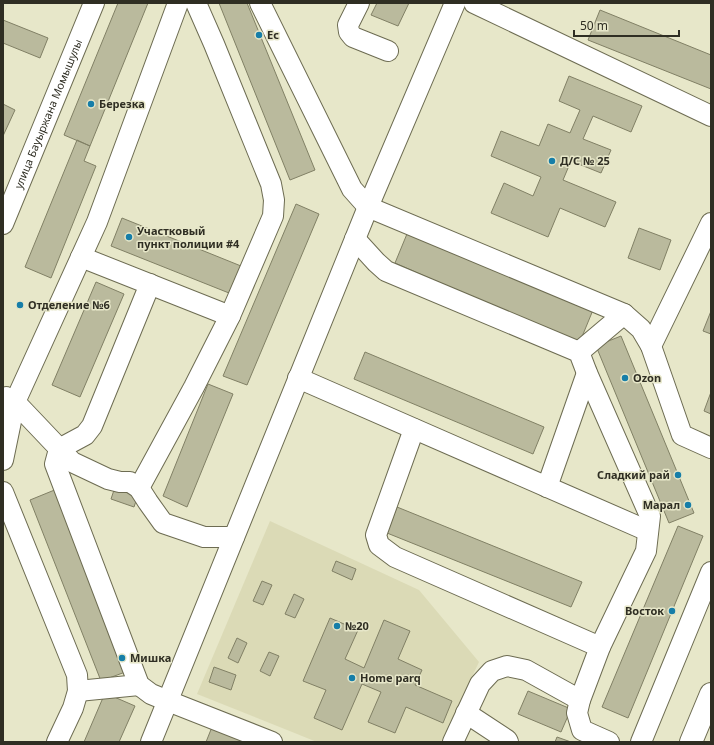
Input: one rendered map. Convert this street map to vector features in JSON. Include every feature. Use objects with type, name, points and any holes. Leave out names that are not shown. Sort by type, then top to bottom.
[{"type":"main road","points":[[691,742],[711,694]]},
{"type":"street","name":"улица Бауыржана Момышулы","points":[[3,223],[94,3]]},
{"type":"street","points":[[3,460],[9,399],[81,257],[97,222],[178,3]]},
{"type":"street","points":[[139,488],[230,316],[273,216],[274,200],[271,184],[196,3]]},
{"type":"street","points":[[260,3],[352,189],[368,207],[624,314],[641,328],[651,346],[682,435],[711,448]]},
{"type":"street","points":[[359,3],[348,25],[349,32],[353,37],[388,51]]},
{"type":"street","points":[[151,742],[368,207],[455,3]]},
{"type":"street","points":[[474,3],[711,116]]},
{"type":"street","points":[[651,346],[711,223]]},
{"type":"street","points":[[355,239],[386,271],[579,352],[650,516],[646,551],[600,647],[580,700],[577,713],[582,730],[609,742]]},
{"type":"street","points":[[81,257],[230,316]]},
{"type":"street","points":[[150,284],[92,426],[85,434],[59,449],[55,464],[139,685],[151,694],[272,742]]},
{"type":"street","points":[[579,352],[624,314]]},
{"type":"street","points":[[547,487],[587,373]]},
{"type":"street","points":[[298,378],[648,532]]},
{"type":"street","points":[[9,399],[72,462],[108,479],[120,482],[130,482],[139,488],[163,523],[204,537],[234,537]]},
{"type":"street","points":[[414,429],[376,535],[379,545],[395,557],[600,647]]},
{"type":"street","points":[[3,492],[77,675],[78,691],[73,708],[57,742]]},
{"type":"street","points":[[641,742],[711,572]]},
{"type":"street","points":[[453,742],[480,684],[492,671],[507,666],[526,670],[580,700]]},
{"type":"street","points":[[78,691],[139,685]]},
{"type":"street","points":[[466,713],[508,742]]},
{"type":"shaded area","name":"№20","points":[[270,521],[419,590],[479,662],[441,742],[317,742],[197,694]]},
{"type":"building","points":[[118,3],[148,3],[90,146],[64,135]]},
{"type":"building","points":[[219,3],[247,3],[315,170],[290,180]]},
{"type":"building","points":[[377,3],[409,3],[398,26],[371,15]]},
{"type":"building","points":[[600,10],[711,55],[711,89],[588,40]]},
{"type":"building","points":[[3,20],[48,38],[40,58],[3,43]]},
{"type":"building","points":[[569,76],[642,106],[631,132],[593,116],[583,139],[611,150],[601,173],[571,161],[563,180],[616,202],[605,227],[560,208],[548,237],[491,213],[504,183],[533,196],[541,177],[491,156],[501,131],[539,146],[548,124],[570,133],[580,110],[559,101]]},
{"type":"building","points":[[3,104],[15,110],[3,136]]},
{"type":"building","points":[[77,140],[90,146],[84,161],[96,166],[51,278],[25,267]]},
{"type":"building","points":[[296,204],[319,214],[247,385],[223,376]]},
{"type":"building","points":[[122,218],[241,266],[229,293],[111,246]]},
{"type":"building","points":[[639,228],[671,240],[660,270],[628,258]]},
{"type":"building","points":[[409,229],[593,310],[579,344],[395,263]]},
{"type":"building","points":[[96,282],[124,294],[80,397],[52,385]]},
{"type":"building","points":[[711,311],[711,334],[703,331]]},
{"type":"building","points":[[621,336],[694,513],[669,523],[596,346]]},
{"type":"building","points":[[365,352],[544,427],[533,454],[354,379]]},
{"type":"building","points":[[208,384],[233,394],[187,507],[163,496]]},
{"type":"building","points":[[711,392],[711,414],[704,411]]},
{"type":"building","points":[[115,487],[138,495],[134,507],[111,499]]},
{"type":"building","points":[[57,489],[128,671],[101,681],[30,500]]},
{"type":"building","points":[[397,507],[582,582],[571,607],[387,533]]},
{"type":"building","points":[[678,526],[703,536],[628,718],[602,707]]},
{"type":"building","points":[[336,561],[356,569],[352,580],[332,571]]},
{"type":"building","points":[[262,581],[272,585],[263,605],[253,601]]},
{"type":"building","points":[[294,594],[304,599],[295,618],[285,614]]},
{"type":"building","points":[[330,618],[358,630],[345,659],[364,668],[384,620],[410,631],[398,659],[422,670],[415,685],[452,701],[443,723],[406,707],[395,733],[368,722],[381,692],[362,684],[342,730],[314,718],[326,690],[303,681]]},
{"type":"building","points":[[237,638],[247,643],[238,663],[228,658]]},
{"type":"building","points":[[269,652],[279,656],[270,676],[260,671]]},
{"type":"building","points":[[214,667],[236,675],[231,690],[209,682]]},
{"type":"building","points":[[528,691],[571,709],[561,732],[518,714]]},
{"type":"building","points":[[105,693],[135,706],[119,742],[84,742]]},
{"type":"building","points":[[212,727],[250,742],[206,742]]},
{"type":"building","points":[[557,737],[571,742],[555,742]]},
{"type":"place","name":"Ес","points":[[259,35]]},
{"type":"place","name":"Березка","points":[[91,104]]},
{"type":"place","name":"Д/С № 25","points":[[552,161]]},
{"type":"place","name":"Участковый пункт полиции #4","points":[[129,237]]},
{"type":"place","name":"Отделение №6","points":[[20,305]]},
{"type":"place","name":"Ozon","points":[[625,378]]},
{"type":"place","name":"Сладкий рай","points":[[678,475]]},
{"type":"place","name":"Марал","points":[[688,505]]},
{"type":"place","name":"Восток","points":[[672,611]]},
{"type":"place","name":"№20","points":[[337,626]]},
{"type":"place","name":"Мишка","points":[[122,658]]},
{"type":"place","name":"Home parq","points":[[352,678]]}]
